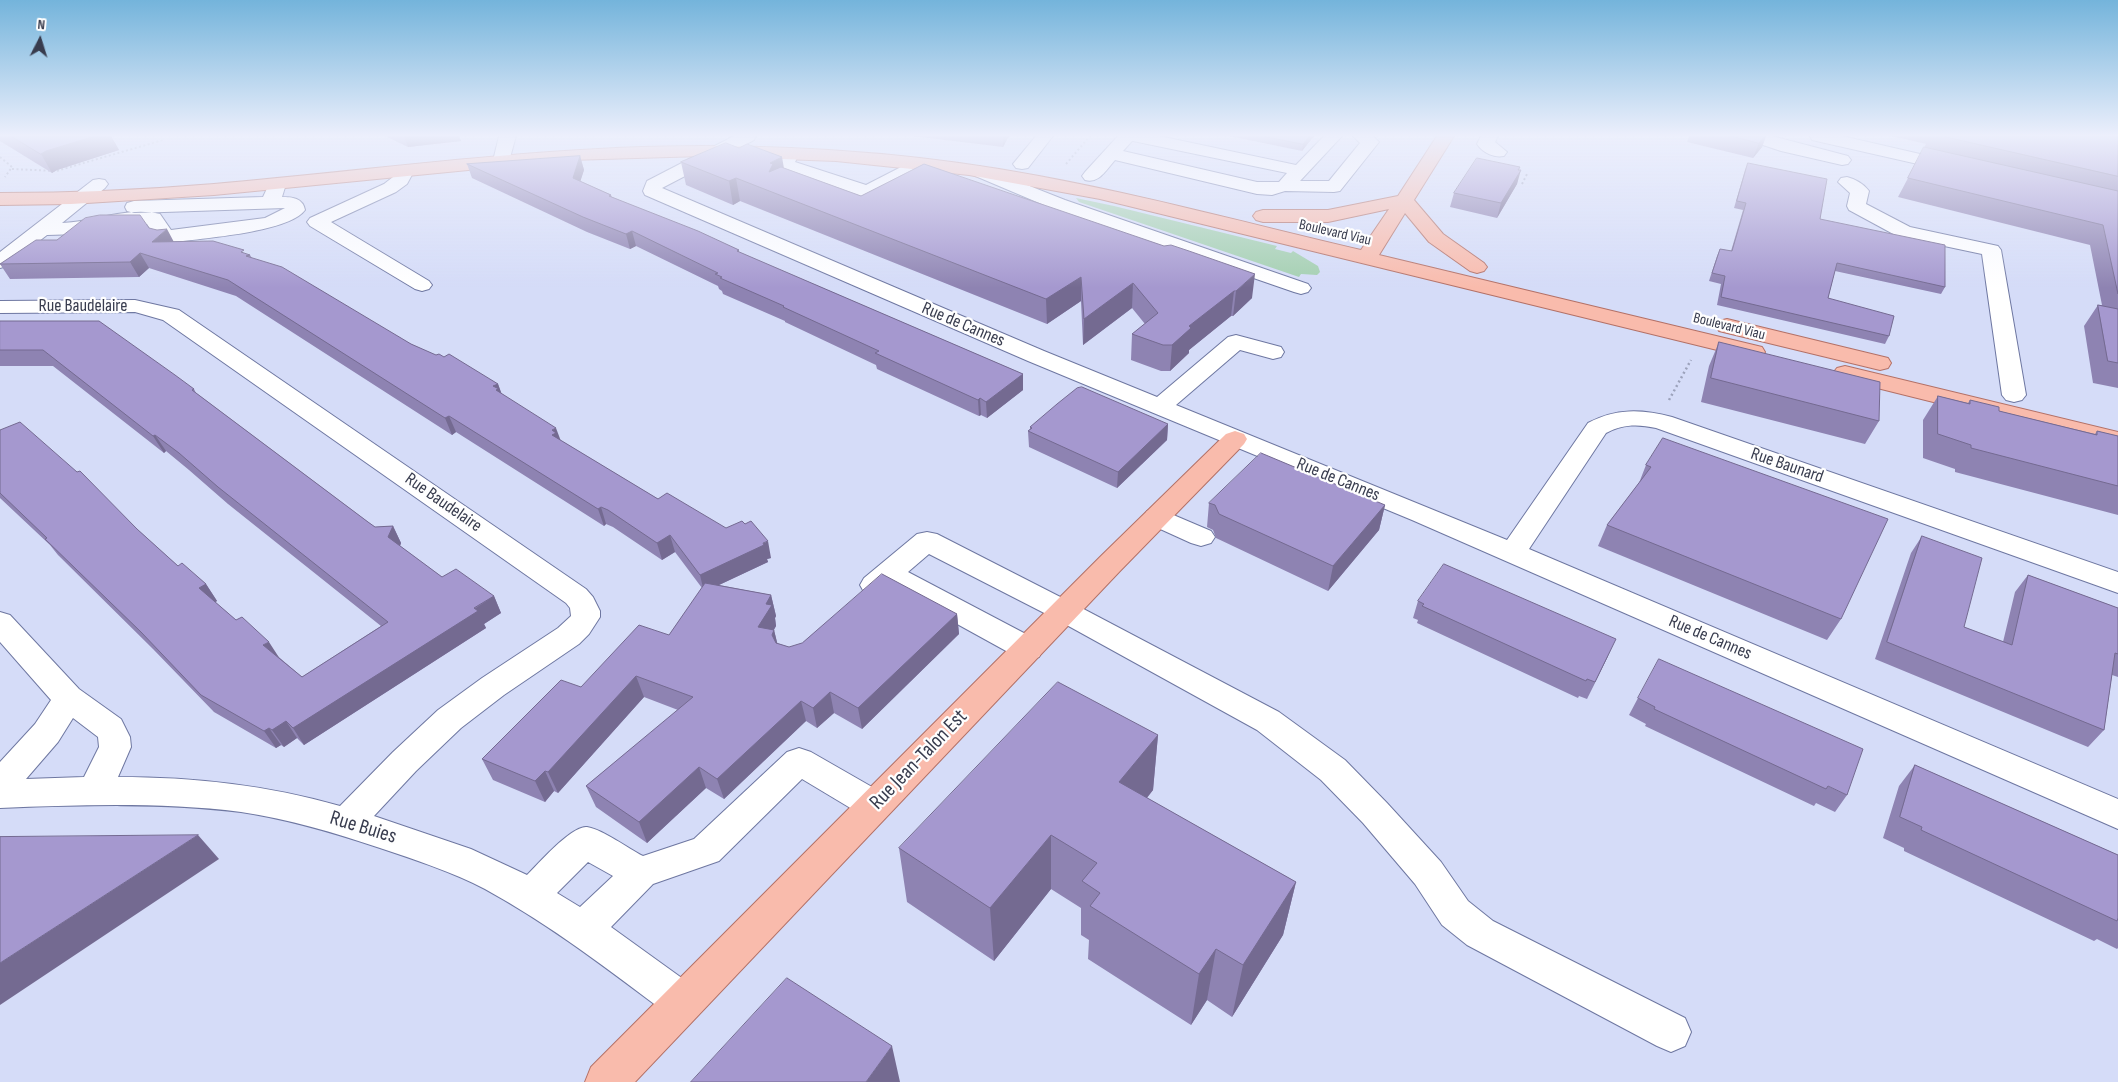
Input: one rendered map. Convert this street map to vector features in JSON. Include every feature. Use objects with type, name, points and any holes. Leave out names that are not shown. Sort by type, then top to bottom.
[{"type":"main road","name":"Boulevard Viau","points":[[44,186],[78,191],[133,207],[274,193],[311,186]]},
{"type":"main road","name":"Boulevard Viau","points":[[1104,186],[1372,250],[2118,440]]},
{"type":"main road","name":"Boulevard Viau","points":[[1107,186],[1263,216],[1372,250],[1477,266],[2118,420]]},
{"type":"main road","points":[[1372,250],[1413,186]]},
{"type":"main road","name":"Boulevard Viau","points":[[0,199],[56,198],[78,191]]},
{"type":"main road","points":[[1263,216],[1328,216],[1404,200]]},
{"type":"main road","points":[[1404,200],[1436,238],[1477,266]]},
{"type":"main road","name":"Rue Jean-Talon Est","points":[[606,1082],[1064,611],[1235,439]]},
{"type":"street","points":[[0,262],[42,229],[78,191],[92,186]]},
{"type":"street","points":[[317,222],[392,186]]},
{"type":"street","name":"Rue de Cannes","points":[[653,186],[652,191],[1235,439],[1512,553],[2118,814]]},
{"type":"street","points":[[850,186],[867,192],[878,186]]},
{"type":"street","name":"Boulevard Viau","points":[[1016,186],[1058,204],[1301,288]]},
{"type":"street","points":[[1058,204],[1054,198],[1062,191],[1077,186]]},
{"type":"street","points":[[1251,186],[1272,189],[1283,186]]},
{"type":"street","points":[[1309,186],[1334,186]]},
{"type":"street","points":[[1853,186],[1860,191],[1856,206],[1904,232],[1991,250],[2014,395]]},
{"type":"street","points":[[42,229],[80,228],[133,207],[274,193],[296,207],[293,213],[284,218],[268,222],[165,237],[153,218],[133,207]]},
{"type":"street","points":[[0,240],[56,198]]},
{"type":"street","points":[[153,218],[168,205]]},
{"type":"street","points":[[293,213],[306,215],[422,285]]},
{"type":"street","name":"Rue Baudelaire","points":[[0,307],[135,306],[171,315],[576,596],[583,603],[587,610],[586,616],[575,630],[499,682],[435,730],[399,765],[347,822]]},
{"type":"street","points":[[1159,407],[1236,342],[1272,352]]},
{"type":"street","name":"Rue Baunard","points":[[1512,553],[1597,428],[1610,421],[1626,417],[1645,418],[1662,422],[2118,583]]},
{"type":"street","points":[[1157,517],[1202,538]]},
{"type":"street","points":[[852,605],[927,541],[1064,611],[1268,721],[1297,742],[1333,770],[1376,813],[1428,873],[1455,913],[1480,933],[1671,1032]]},
{"type":"street","points":[[888,574],[1028,649]]},
{"type":"street","points":[[0,623],[68,698],[110,728],[114,737],[114,747],[95,791]]},
{"type":"street","points":[[0,784],[49,732],[58,719],[68,698]]},
{"type":"street","points":[[583,930],[640,873],[706,850],[799,761],[874,806]]},
{"type":"street","name":"Rue Buies","points":[[0,794],[95,791],[174,793],[236,798],[274,804],[347,822],[437,851],[480,869],[530,896],[583,930],[683,1002]]},
{"type":"street","points":[[530,896],[585,842],[640,873]]},
{"type":"path","points":[[1664,408],[1693,357]]},
{"type":"green space","points":[[1076,198],[1277,246],[1275,249],[1291,253],[1293,251],[1318,266],[1320,272],[1317,275],[1301,274],[1299,277],[1079,202]]},
{"type":"building","points":[[516,186],[592,186],[611,195],[609,196],[698,231],[739,250],[737,251],[1023,374],[986,402],[980,398],[978,400],[875,353],[879,351],[784,306],[720,278],[722,277],[715,274],[718,273],[632,231],[626,234]]},
{"type":"building","points":[[758,186],[835,186],[861,196],[880,186],[990,186],[1164,246],[1171,245],[1255,274],[1236,291],[1189,326],[1191,328],[1172,345],[1163,345],[1132,334],[1158,313],[1133,283],[1084,319],[1081,277],[1046,299]]},
{"type":"building","points":[[1458,186],[1511,186],[1501,203],[1454,193]]},
{"type":"building","points":[[1741,186],[1826,186],[1820,219],[1945,245],[1945,287],[1837,263],[1828,298],[1894,316],[1889,336],[1721,297],[1725,276],[1712,273],[1720,249],[1732,251],[1746,203],[1737,201]]},
{"type":"building","points":[[1943,186],[2098,186],[2118,191],[2118,294],[2103,225]]},
{"type":"building","points":[[100,215],[140,215],[149,228],[157,230],[167,229],[152,242],[213,241],[244,250],[241,252],[250,255],[246,256],[282,267],[411,344],[436,355],[439,354],[444,357],[449,354],[498,384],[493,386],[499,389],[496,390],[556,428],[552,430],[556,433],[552,435],[658,499],[667,493],[726,528],[742,521],[745,524],[751,521],[768,541],[763,543],[764,545],[700,575],[670,535],[657,543],[608,510],[601,507],[598,509],[449,416],[445,418],[228,280],[140,253],[130,262],[0,264],[36,240],[57,240],[85,218]]},
{"type":"building","points":[[2098,305],[2118,309],[2118,363],[2108,361]]},
{"type":"building","points":[[0,321],[99,321],[194,389],[192,390],[375,527],[393,526],[388,537],[442,577],[456,569],[494,596],[474,608],[478,611],[293,728],[286,721],[272,730],[269,728],[264,731],[201,695],[141,632],[0,493],[0,430],[20,422],[77,472],[80,471],[137,529],[178,566],[182,563],[206,584],[199,588],[236,620],[242,617],[269,642],[263,645],[302,677],[388,622],[218,487],[179,453],[155,435],[153,436],[43,350],[0,350]]},
{"type":"building","points":[[1719,342],[1880,382],[1879,421],[1711,378]]},
{"type":"building","points":[[1082,387],[1168,424],[1118,472],[1028,431],[1032,428],[1030,427],[1057,404],[1077,388]]},
{"type":"building","points":[[1938,396],[1970,404],[1970,400],[1999,407],[1999,411],[2097,435],[2097,431],[2118,436],[2118,486],[1971,448],[1971,445],[1938,434]]},
{"type":"building","points":[[1663,438],[1888,519],[1841,619],[1607,525],[1651,467],[1646,465]]},
{"type":"building","points":[[1261,453],[1385,505],[1333,566],[1219,514],[1215,505],[1209,503]]},
{"type":"building","points":[[1922,536],[1982,558],[1964,627],[2012,645],[2028,575],[2118,608],[2118,654],[2115,653],[2104,730],[1887,642]]},
{"type":"building","points":[[1444,564],[1616,639],[1595,682],[1587,679],[1586,681],[1422,606],[1424,604],[1418,601]]},
{"type":"building","points":[[882,574],[957,614],[858,708],[830,692],[813,708],[801,701],[717,779],[699,767],[639,822],[586,786],[693,697],[636,676],[548,772],[545,771],[535,781],[482,759],[561,680],[581,687],[639,625],[669,635],[705,583],[771,595],[766,604],[772,605],[758,627],[774,630],[772,635],[776,643],[789,647],[802,643]]},
{"type":"building","points":[[1659,659],[1863,749],[1847,795],[1828,786],[1826,789],[1654,709],[1655,707],[1638,698]]},
{"type":"building","points":[[1058,682],[1158,735],[1119,782],[1296,882],[1243,965],[1216,949],[1199,974],[1090,906],[1100,893],[1082,881],[1097,863],[1051,835],[990,908],[899,848]]},
{"type":"building","points":[[1915,765],[2118,855],[2117,921],[1921,830],[1922,827],[1900,817]]},
{"type":"building","points":[[198,835],[0,963],[0,837]]},
{"type":"building","points":[[787,978],[892,1046],[866,1082],[691,1082]]}]
